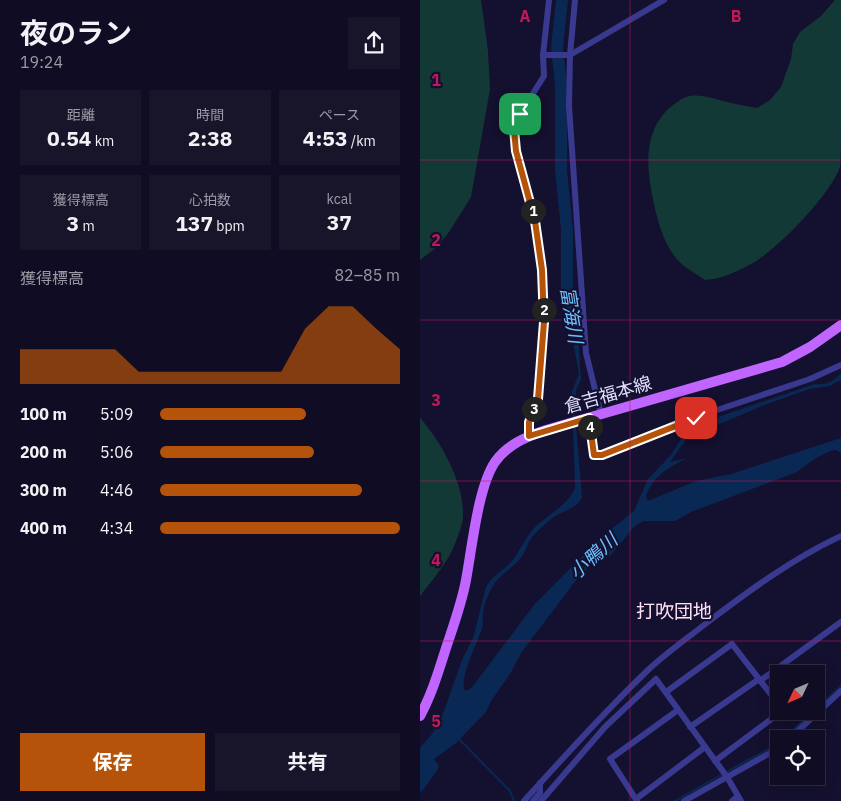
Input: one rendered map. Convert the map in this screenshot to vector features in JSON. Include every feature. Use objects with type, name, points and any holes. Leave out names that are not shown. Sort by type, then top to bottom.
[{"type":"main road","name":"倉吉福本線","points":[[420,716],[433,690],[456,619],[481,499],[489,474],[503,452],[529,436],[566,424],[782,362],[810,347],[841,325]]},
{"type":"street","points":[[529,436],[529,422],[538,399],[544,322],[542,270],[535,221],[516,151],[514,129],[520,114],[544,76],[549,0]]},
{"type":"street","points":[[575,0],[568,55],[569,106],[586,353],[601,414]]},
{"type":"street","points":[[544,55],[568,55],[664,0]]},
{"type":"street","points":[[588,418],[594,455],[602,455],[696,418],[810,379],[841,365]]},
{"type":"street","points":[[524,801],[618,700],[648,670],[676,646],[752,589],[812,550],[841,536]]},
{"type":"street","points":[[690,727],[841,622]]},
{"type":"street","points":[[666,692],[732,644],[770,694]]},
{"type":"street","points":[[541,801],[605,727],[656,678],[727,777],[740,799],[732,801]]},
{"type":"street","points":[[799,730],[841,691]]},
{"type":"street","points":[[678,710],[610,759],[636,800],[705,747]]},
{"type":"street","points":[[715,761],[770,720]]},
{"type":"street","points":[[684,801],[770,753]]},
{"type":"street","points":[[534,801],[540,792],[540,783]]},
{"type":"green space","points":[[420,0],[481,0],[488,51],[490,89],[471,197],[437,247],[420,260]]},
{"type":"green space","points":[[835,0],[841,0],[841,136],[840,167],[835,178],[802,221],[762,257],[740,270],[723,277],[705,280],[685,266],[671,251],[657,218],[648,167],[648,155],[653,131],[667,110],[686,97],[705,96],[757,108],[770,100],[781,87],[791,59],[793,44],[800,32],[821,16]]},
{"type":"green space","points":[[420,418],[436,438],[450,463],[460,490],[463,515],[460,532],[449,556],[420,596]]},
{"type":"water","name":"小鴨川","points":[[577,318],[581,379],[576,390],[575,413],[582,497],[576,505],[553,518],[539,530],[530,540],[521,558],[494,584],[484,606],[483,626],[467,667],[464,690],[469,690],[473,686],[534,605],[600,538],[634,511],[648,479],[671,455],[688,427],[815,384],[830,382],[841,373],[841,381],[830,386],[809,389],[762,406],[687,438],[670,462],[687,458],[657,477],[646,496],[648,501],[696,481],[731,474],[841,438],[841,453],[836,450],[830,451],[816,458],[797,472],[691,512],[675,521],[644,521],[635,526],[610,556],[591,565],[577,579],[521,653],[486,712],[456,743],[434,759],[439,766],[438,769],[420,794],[420,748],[432,734],[444,711],[462,660],[473,638],[486,587],[511,562],[532,530],[563,504],[575,488],[572,391],[579,374],[574,347],[574,319]]},
{"type":"waterway","name":"富海川","points":[[562,0],[557,47],[561,85],[561,170],[567,230],[567,302],[576,324],[576,335]]},
{"type":"waterway","points":[[825,701],[841,686]]},
{"type":"waterway","points":[[793,730],[804,720]]},
{"type":"waterway","points":[[458,738],[510,791],[514,801]]},
{"type":"waterway","points":[[727,772],[770,748]]},
{"type":"waterway","points":[[675,801],[723,774]]},
{"type":"district","name":"打吹団地","points":[[674,611]]},
{"type":"route","points":[[520,114],[514,129],[516,151],[535,221],[542,270],[544,322],[538,399],[529,422],[529,436],[589,418],[594,455],[602,455],[696,418]]}]
